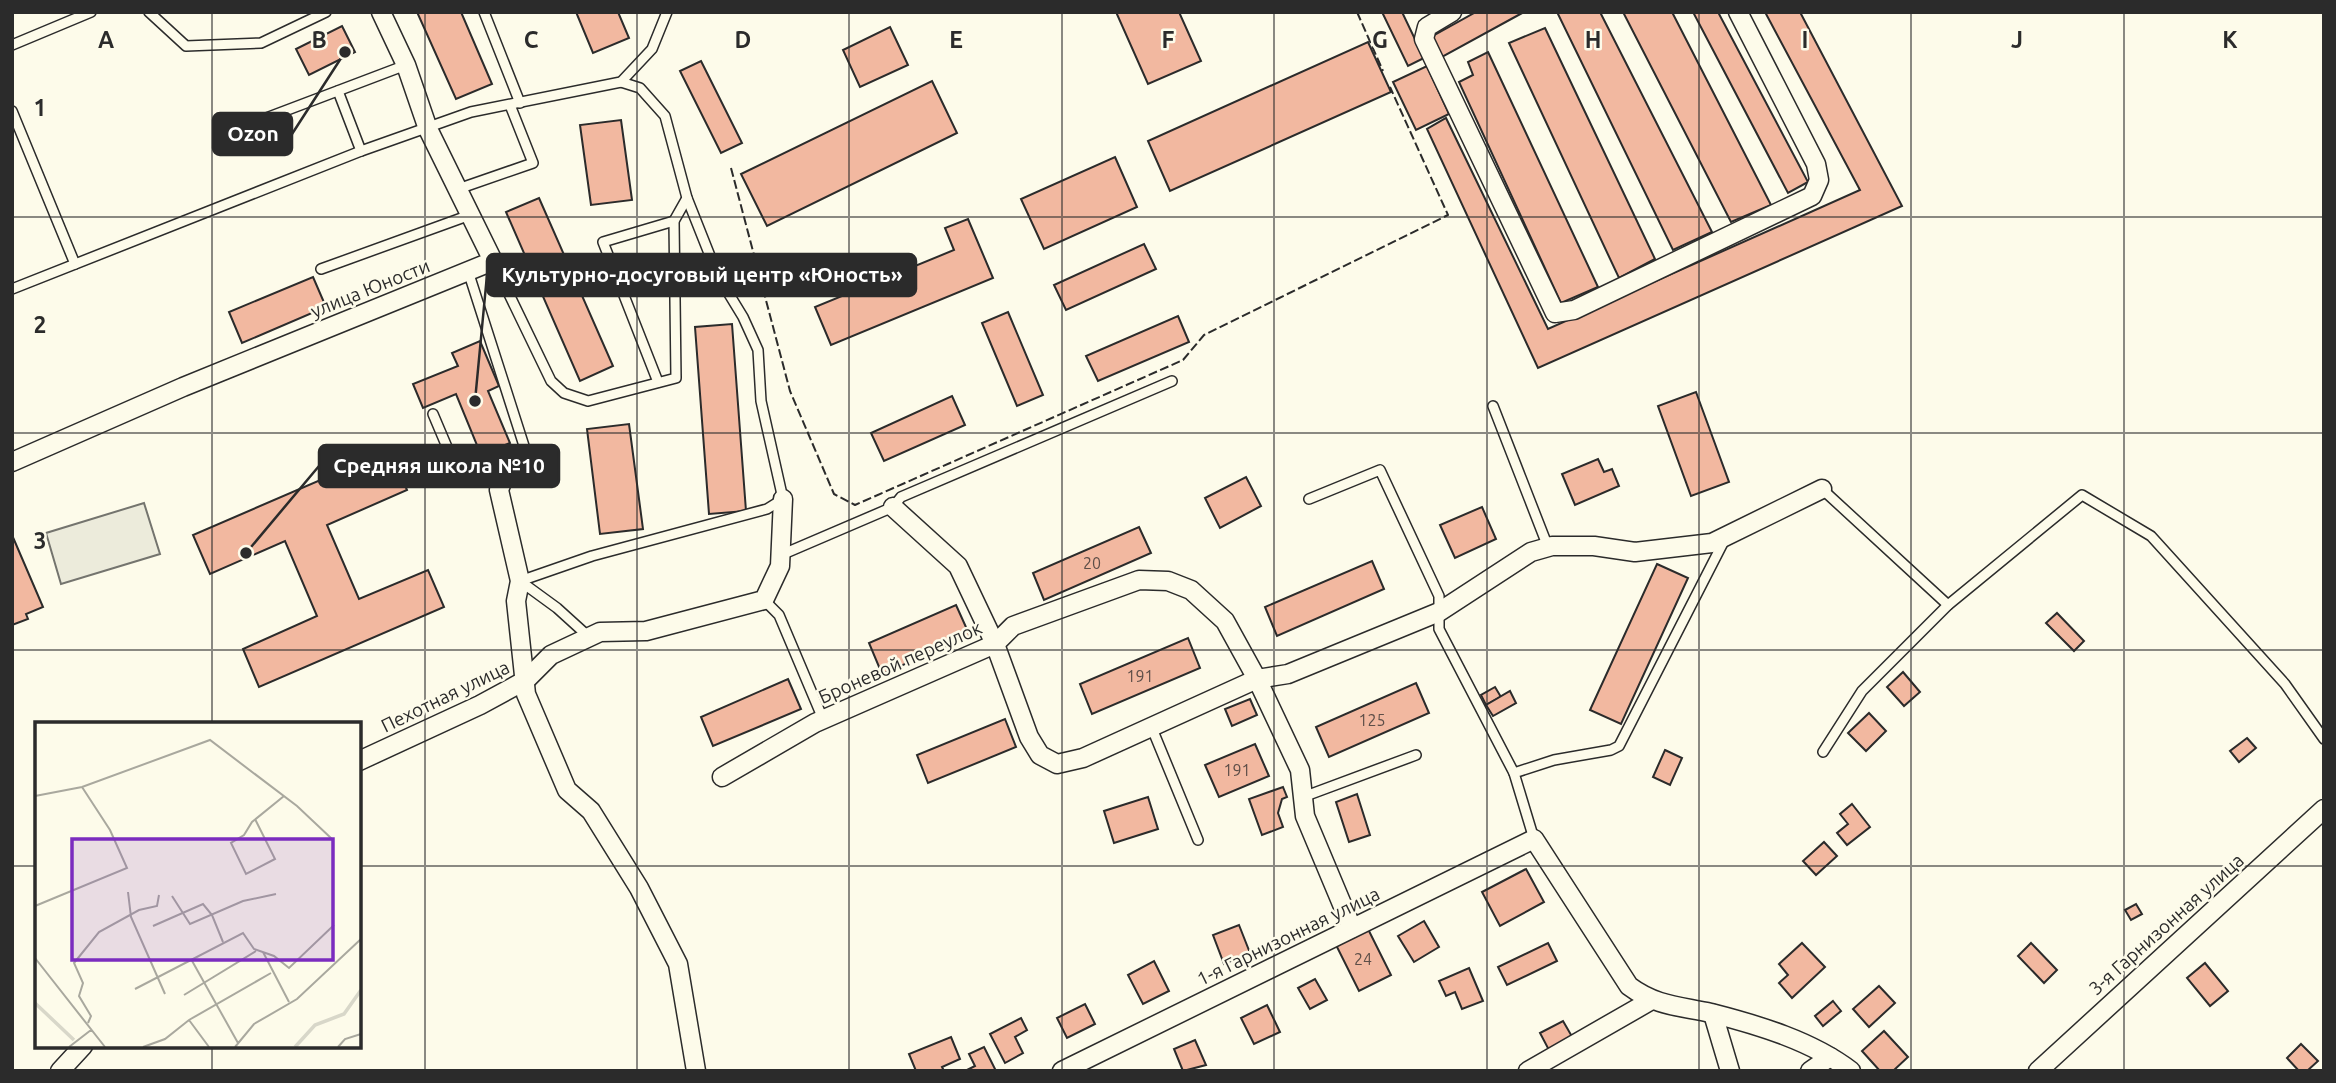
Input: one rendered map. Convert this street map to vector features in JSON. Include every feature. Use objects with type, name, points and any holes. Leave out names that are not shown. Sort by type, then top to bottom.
[{"type":"street","points":[[381,12],[406,65],[428,129],[493,261]]},
{"type":"street","points":[[1452,12],[1427,27],[1424,39],[1555,313],[1573,310],[1812,196],[1819,180],[1816,164],[1738,12]]},
{"type":"street","name":"улица Юности","points":[[12,462],[183,387],[493,261]]},
{"type":"street","points":[[503,469],[499,490],[520,581],[516,601],[526,694],[567,790],[591,811],[639,888],[678,964],[696,1071]]},
{"type":"street","points":[[893,507],[958,566],[995,645],[1029,737],[1040,755],[1057,764],[1083,758],[1257,679],[1288,674],[1438,612],[1531,552],[1548,547],[1594,546],[1635,552],[1712,543],[1822,489]]},
{"type":"street","points":[[764,600],[780,566],[783,499]]},
{"type":"street","name":"Броневой переулок","points":[[722,777],[823,719],[995,645],[1013,626],[1139,580],[1168,581],[1191,590],[1225,621],[1257,679],[1300,770],[1305,816],[1352,928]]},
{"type":"street","name":"Пехотная улица","points":[[360,761],[480,705],[526,680],[551,654],[600,632],[646,631],[764,600]]},
{"type":"street","name":"3-я Гарнизонная улица","points":[[2038,1071],[2324,809]]},
{"type":"street","points":[[1534,839],[1629,986],[1650,1001],[1713,1014],[1807,1044],[1851,1071]]},
{"type":"street","name":"1-я Гарнизонная улица","points":[[1062,1071],[1534,839]]},
{"type":"street","points":[[1528,1071],[1650,1001]]},
{"type":"street","points":[[1713,1014],[1730,1071]]},
{"type":"street","points":[[60,1071],[81,1048]]},
{"type":"street","points":[[1810,1071],[1830,1057]]},
{"type":"lane","points":[[12,45],[92,12]]},
{"type":"lane","points":[[149,12],[186,46],[261,43],[326,12]]},
{"type":"lane","points":[[458,189],[533,163],[484,12]]},
{"type":"lane","points":[[621,82],[652,49],[667,12]]},
{"type":"lane","points":[[245,126],[406,65]]},
{"type":"lane","points":[[12,289],[361,150],[471,112],[621,82],[640,88],[665,116],[688,198],[718,276],[743,317],[758,350],[761,401],[783,499],[767,509],[592,556],[520,581]]},
{"type":"lane","points":[[338,91],[361,150]]},
{"type":"lane","points":[[12,111],[75,264]]},
{"type":"lane","points":[[493,261],[551,381],[564,393],[588,401],[676,378],[674,220],[688,198]]},
{"type":"lane","points":[[321,269],[470,215]]},
{"type":"lane","points":[[658,382],[603,242],[674,220]]},
{"type":"lane","points":[[433,414],[461,480],[503,469],[526,452],[468,271]]},
{"type":"lane","points":[[675,292],[718,276]]},
{"type":"lane","points":[[781,555],[893,507],[901,497],[1172,380]]},
{"type":"lane","points":[[1493,406],[1548,547]]},
{"type":"lane","points":[[1309,499],[1380,470],[1438,596],[1439,629],[1514,773],[1534,839]]},
{"type":"lane","points":[[1822,489],[1948,605]]},
{"type":"lane","points":[[1823,752],[1863,691],[1948,605],[2082,495],[2151,536],[2285,684],[2324,739]]},
{"type":"lane","points":[[1514,773],[1553,760],[1611,750],[1619,746],[1727,536]]},
{"type":"lane","points":[[520,581],[557,608],[589,637]]},
{"type":"lane","points":[[764,600],[779,615],[823,719]]},
{"type":"lane","points":[[1151,726],[1198,840]]},
{"type":"lane","points":[[1303,797],[1416,755]]},
{"type":"shaded area","points":[[144,503],[160,554],[61,584],[46,533]]},
{"type":"building","points":[[417,12],[461,12],[492,84],[456,99]]},
{"type":"building","points":[[576,12],[618,12],[629,38],[593,53]]},
{"type":"building","points":[[1116,12],[1179,12],[1201,61],[1148,84]]},
{"type":"building","points":[[1382,12],[1402,12],[1424,58],[1408,66]]},
{"type":"building","points":[[1476,12],[1524,12],[1442,57],[1431,37]]},
{"type":"building","points":[[1557,12],[1600,12],[1712,232],[1673,250]]},
{"type":"building","points":[[1623,12],[1672,12],[1771,205],[1731,222]]},
{"type":"building","points":[[1693,12],[1718,12],[1808,182],[1788,193]]},
{"type":"building","points":[[1765,12],[1800,12],[1902,206],[1538,368],[1427,129],[1446,118],[1548,329],[1860,190]]},
{"type":"building","points":[[342,26],[355,52],[309,75],[296,49]]},
{"type":"building","points":[[890,27],[908,65],[860,87],[843,50]]},
{"type":"building","points":[[1545,28],[1655,259],[1619,278],[1509,43]]},
{"type":"building","points":[[1368,42],[1391,92],[1170,191],[1148,141]]},
{"type":"building","points":[[1488,52],[1598,287],[1561,303],[1459,82],[1473,75],[1468,62]]},
{"type":"building","points":[[701,61],[742,143],[721,153],[680,71]]},
{"type":"building","points":[[1427,66],[1449,114],[1416,130],[1393,82]]},
{"type":"building","points":[[932,81],[957,133],[767,226],[741,174]]},
{"type":"building","points":[[621,120],[632,200],[591,205],[580,125]]},
{"type":"building","points":[[1115,157],[1137,207],[1044,249],[1021,199]]},
{"type":"building","points":[[539,198],[613,366],[580,381],[506,212]]},
{"type":"building","points":[[968,219],[993,278],[831,345],[815,307],[954,250],[945,228]]},
{"type":"building","points":[[1144,244],[1156,269],[1066,310],[1054,285]]},
{"type":"building","points":[[313,277],[326,307],[242,343],[229,312]]},
{"type":"building","points":[[1008,312],[1043,395],[1017,406],[982,323]]},
{"type":"building","points":[[1178,316],[1189,342],[1098,381],[1086,356]]},
{"type":"building","points":[[732,324],[746,511],[709,514],[695,327]]},
{"type":"building","points":[[480,341],[499,386],[488,391],[510,443],[481,455],[456,394],[423,408],[413,384],[458,366],[452,353]]},
{"type":"building","points":[[1696,392],[1729,482],[1691,496],[1658,406]]},
{"type":"building","points":[[952,396],[965,425],[884,461],[871,433]]},
{"type":"building","points":[[629,424],[643,529],[600,534],[587,429]]},
{"type":"building","points":[[390,450],[407,490],[327,525],[359,599],[428,570],[444,607],[259,687],[243,649],[317,616],[285,541],[210,574],[193,535]]},
{"type":"building","points":[[1598,459],[1604,472],[1612,469],[1619,486],[1575,505],[1562,474]]},
{"type":"building","points":[[1246,477],[1261,506],[1220,528],[1205,498]]},
{"type":"building","points":[[1482,507],[1496,539],[1455,558],[1440,525]]},
{"type":"building","points":[[1139,527],[1151,553],[1044,600],[1033,573]]},
{"type":"building","points":[[12,535],[43,607],[26,614],[28,619],[12,625]]},
{"type":"building","points":[[1372,561],[1384,589],[1277,636],[1265,607]]},
{"type":"building","points":[[1657,564],[1688,578],[1621,724],[1590,710]]},
{"type":"building","points":[[956,605],[970,636],[882,674],[869,643]]},
{"type":"building","points":[[2057,613],[2084,641],[2074,651],[2046,623]]},
{"type":"building","points":[[1188,638],[1200,668],[1092,714],[1080,684]]},
{"type":"building","points":[[1903,672],[1920,692],[1904,706],[1887,687]]},
{"type":"building","points":[[788,679],[801,709],[713,746],[701,717]]},
{"type":"building","points":[[1416,683],[1429,713],[1329,757],[1316,727]]},
{"type":"building","points":[[1495,687],[1501,697],[1486,705],[1481,695]]},
{"type":"building","points":[[1510,691],[1516,703],[1493,716],[1486,705]]},
{"type":"building","points":[[1250,699],[1257,715],[1232,726],[1225,709]]},
{"type":"building","points":[[1869,713],[1886,731],[1866,751],[1848,733]]},
{"type":"building","points":[[1005,719],[1016,747],[928,783],[917,755]]},
{"type":"building","points":[[2247,738],[2256,748],[2239,762],[2230,751]]},
{"type":"building","points":[[1255,744],[1269,776],[1219,797],[1205,765]]},
{"type":"building","points":[[1665,750],[1682,758],[1670,785],[1653,777]]},
{"type":"building","points":[[1283,787],[1287,797],[1282,799],[1278,813],[1283,827],[1262,835],[1249,799]]},
{"type":"building","points":[[1357,794],[1370,835],[1349,842],[1336,802]]},
{"type":"building","points":[[1148,797],[1158,829],[1114,843],[1104,811]]},
{"type":"building","points":[[1852,804],[1870,827],[1847,845],[1837,833],[1848,824],[1840,814]]},
{"type":"building","points":[[1824,842],[1837,856],[1816,875],[1803,861]]},
{"type":"building","points":[[1526,869],[1544,902],[1500,926],[1482,892]]},
{"type":"building","points":[[2136,904],[2142,914],[2131,920],[2125,910]]},
{"type":"building","points":[[1424,921],[1439,947],[1414,962],[1398,936]]},
{"type":"building","points":[[1239,925],[1250,953],[1224,964],[1213,935]]},
{"type":"building","points":[[1367,927],[1391,975],[1359,991],[1335,943]]},
{"type":"building","points":[[1548,943],[1557,961],[1507,985],[1498,967]]},
{"type":"building","points":[[1802,943],[1825,967],[1792,998],[1779,983],[1788,975],[1779,964]]},
{"type":"building","points":[[2031,943],[2057,970],[2044,983],[2018,956]]},
{"type":"building","points":[[1154,961],[1169,991],[1143,1004],[1128,975]]},
{"type":"building","points":[[2205,963],[2228,991],[2210,1006],[2187,978]]},
{"type":"building","points":[[1469,968],[1483,1001],[1462,1009],[1455,992],[1446,996],[1439,981]]},
{"type":"building","points":[[1315,979],[1327,1000],[1310,1009],[1298,988]]},
{"type":"building","points":[[1879,986],[1895,1003],[1869,1027],[1853,1009]]},
{"type":"building","points":[[1833,1001],[1841,1011],[1823,1026],[1815,1016]]},
{"type":"building","points":[[1085,1004],[1095,1024],[1067,1038],[1057,1018]]},
{"type":"building","points":[[1267,1005],[1280,1032],[1254,1044],[1241,1018]]},
{"type":"building","points":[[1021,1018],[1027,1030],[1015,1037],[1023,1053],[1005,1063],[990,1034]]},
{"type":"building","points":[[1563,1021],[1574,1040],[1550,1052],[1540,1033]]},
{"type":"building","points":[[1884,1031],[1908,1057],[1893,1071],[1880,1071],[1862,1051]]},
{"type":"building","points":[[951,1037],[960,1059],[942,1067],[944,1071],[916,1071],[909,1054]]},
{"type":"building","points":[[1195,1040],[1206,1065],[1183,1071],[1174,1049]]},
{"type":"building","points":[[2301,1044],[2318,1061],[2307,1071],[2299,1071],[2287,1058]]},
{"type":"building","points":[[984,1047],[996,1071],[965,1071],[975,1066],[969,1054]]},
{"type":"fence","points":[[1357,12],[1383,71]]},
{"type":"fence","points":[[731,168],[790,391],[834,494],[855,505],[1183,360],[1204,335],[1448,215],[1390,87]]},
{"type":"place","name":"Ozon","points":[[345,52]]},
{"type":"place","name":"Культурно-досуговый центр «Юность»","points":[[475,401]]},
{"type":"place","name":"Средняя школа №10","points":[[246,553]]}]
